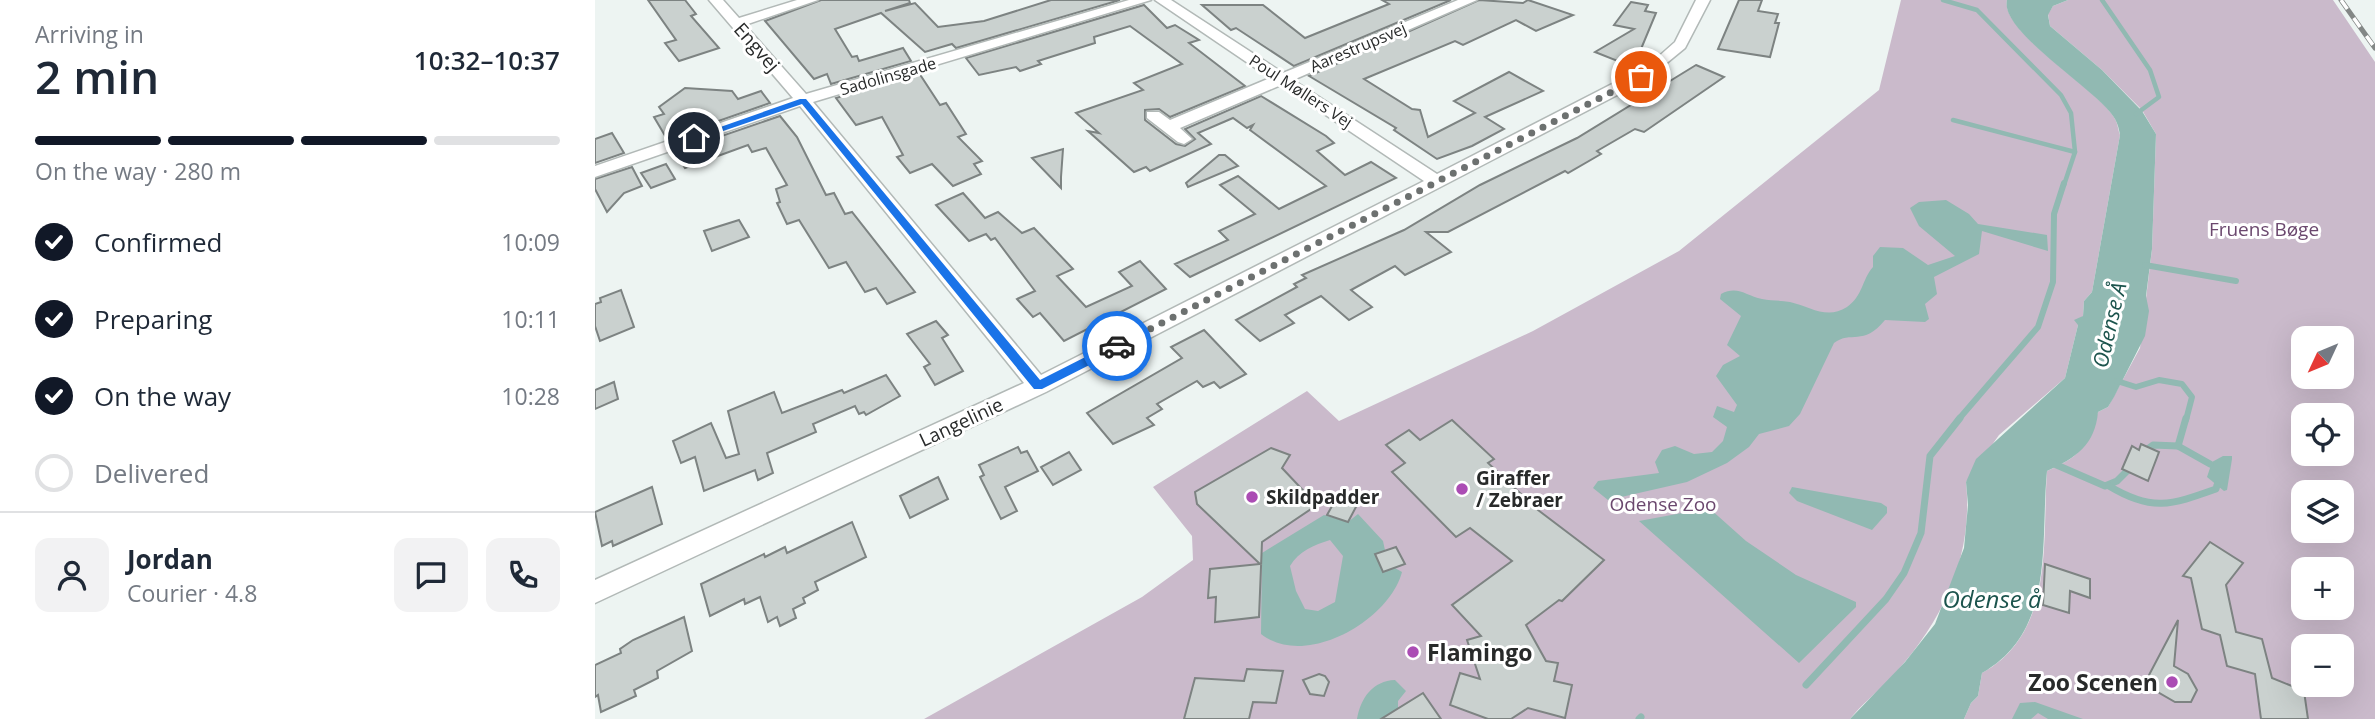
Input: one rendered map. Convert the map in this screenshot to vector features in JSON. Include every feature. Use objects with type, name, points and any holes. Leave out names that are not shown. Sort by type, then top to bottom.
[{"type":"street","name":"Engvej","points":[[716,0],[803,100],[1038,386]]},
{"type":"street","points":[[736,23],[811,0]]},
{"type":"street","name":"Sadolinsgade","points":[[595,172],[803,100],[1144,0]]},
{"type":"street","name":"Poul Møllers Vej","points":[[1162,0],[1439,183]]},
{"type":"street","name":"Aarestrupsvej","points":[[1168,127],[1470,0]]},
{"type":"street","name":"Langelinie","points":[[595,592],[1038,386],[1439,183],[1641,77],[1673,56],[1688,35],[1703,0]]},
{"type":"street","points":[[1153,115],[1184,139]]},
{"type":"green space","name":"Odense Zoo","points":[[1901,0],[2007,0],[2009,13],[2019,28],[2106,107],[2116,121],[2120,135],[2092,292],[2084,301],[2083,316],[2078,325],[2065,378],[1999,435],[1966,482],[1965,538],[1959,565],[1938,614],[1907,660],[1850,719],[924,719],[1142,597],[1193,560],[1192,536],[1153,487],[1307,391],[1339,421],[1533,331],[1679,251],[1879,90]]},
{"type":"green space","name":"Fruens Bøge","points":[[2068,0],[2333,0],[2375,62],[2375,719],[1964,719],[1971,703],[1978,696],[1982,673],[2006,656],[2022,635],[2033,610],[2040,584],[2043,556],[2047,471],[2069,460],[2081,449],[2098,412],[2108,407],[2140,348],[2152,249],[2156,134],[2142,110],[2102,70],[2050,26],[2048,14],[2053,6]]},
{"type":"water","name":"Odense å","points":[[2007,0],[2068,0],[2053,6],[2048,15],[2050,26],[2102,70],[2142,111],[2156,134],[2152,249],[2146,296],[2149,311],[2145,336],[2108,407],[2098,412],[2088,442],[2067,461],[2047,471],[2043,555],[2033,610],[2022,634],[2006,655],[1982,673],[1978,696],[1971,703],[1964,719],[1850,719],[1905,662],[1935,624],[1964,548],[1968,505],[1966,482],[1976,459],[2065,378],[2078,325],[2074,320],[2083,316],[2084,301],[2092,292],[2120,135],[2118,127],[2106,107],[2018,28],[2009,13]]},
{"type":"water","points":[[1946,200],[1969,214],[1978,224],[2047,235],[2048,251],[1982,231],[1979,254],[1934,277],[1937,294],[1925,304],[1929,319],[1925,322],[1885,320],[1864,336],[1840,339],[1834,343],[1800,414],[1789,426],[1759,434],[1749,447],[1727,463],[1687,482],[1608,500],[1593,488],[1598,481],[1659,473],[1655,462],[1662,450],[1675,446],[1694,454],[1712,452],[1723,441],[1727,427],[1713,417],[1717,406],[1734,412],[1737,405],[1716,376],[1723,365],[1740,356],[1727,345],[1741,316],[1720,299],[1721,294],[1737,291],[1819,311],[1840,311],[1856,298],[1873,267],[1873,256],[1880,247],[1903,248],[1928,265],[1955,256],[1919,226],[1910,208],[1919,202]]},
{"type":"water","points":[[2223,456],[2232,456],[2227,490],[2224,491],[2207,477],[2212,462]]},
{"type":"water","points":[[1792,487],[1881,503],[1887,507],[1887,513],[1872,530],[1797,501],[1789,493]]},
{"type":"water","points":[[1709,508],[1746,541],[1796,575],[1856,602],[1856,607],[1799,663],[1639,521]]},
{"type":"water","points":[[1358,514],[1383,541],[1388,564],[1402,572],[1394,590],[1381,607],[1363,622],[1322,643],[1300,646],[1279,643],[1261,634],[1262,553],[1324,515],[1348,522]],"holes":[[[1330,540],[1343,556],[1335,602],[1318,611],[1305,609],[1296,591],[1290,566],[1307,549]]]},
{"type":"water","points":[[1395,680],[1406,691],[1398,701],[1398,709],[1380,719],[1357,719],[1369,692],[1380,683]]},
{"type":"water","points":[[2035,702],[2083,719],[2048,719],[2038,713],[2031,719],[2012,719],[2020,703]]},
{"type":"building","points":[[648,0],[685,0],[696,14],[691,16],[719,48],[679,61],[665,43],[676,40]]},
{"type":"building","points":[[821,0],[909,0],[910,3],[885,11],[915,3],[938,27],[984,21],[1051,0],[1120,0],[956,48],[952,44],[925,52],[881,13],[835,29],[852,57],[857,56],[859,61],[903,48],[911,61],[831,84],[827,74],[814,79],[765,21]]},
{"type":"building","points":[[1382,0],[1451,0],[1294,66],[1236,28],[1231,30],[1202,5],[1263,5],[1305,38],[1389,4]]},
{"type":"building","points":[[1479,0],[1523,3],[1528,0],[1573,15],[1536,31],[1516,20],[1463,45],[1455,41],[1364,79],[1412,109],[1420,110],[1428,137],[1475,113],[1454,101],[1509,72],[1543,91],[1485,117],[1504,129],[1472,146],[1437,159],[1394,130],[1396,128],[1309,76]]},
{"type":"building","points":[[1739,0],[1762,0],[1758,11],[1778,14],[1775,23],[1779,23],[1770,57],[1718,49]]},
{"type":"building","points":[[1631,2],[1648,5],[1645,11],[1656,13],[1641,49],[1620,62],[1595,52],[1634,29],[1614,25]]},
{"type":"building","points":[[1144,5],[1167,28],[1175,25],[1199,40],[1189,43],[1245,86],[1170,117],[1159,109],[1145,110],[1145,120],[1176,144],[1185,146],[1195,139],[1185,129],[1261,96],[1334,143],[1317,151],[1345,175],[1371,162],[1396,178],[1190,277],[1175,264],[1228,240],[1219,231],[1255,214],[1220,185],[1238,176],[1279,209],[1326,186],[1250,130],[1253,125],[1247,128],[1233,118],[1198,133],[1211,144],[1150,171],[1146,167],[1134,172],[1088,131],[1099,133],[1076,113],[1143,90],[1134,83],[1182,64],[1130,26],[1094,37],[1095,43],[1038,61],[1041,64],[1020,71],[1016,67],[979,75],[966,58]]},
{"type":"building","points":[[1696,65],[1724,77],[1644,132],[1635,129],[1597,151],[1601,154],[1568,173],[1565,171],[1448,232],[1426,232],[1451,252],[1405,275],[1395,266],[1351,290],[1372,307],[1349,320],[1321,296],[1285,315],[1294,323],[1260,341],[1236,320],[1297,287],[1294,284],[1306,278],[1302,275],[1404,230],[1480,185],[1577,138]]},
{"type":"building","points":[[919,73],[940,105],[946,103],[966,134],[958,137],[982,161],[974,164],[981,174],[953,186],[932,164],[910,173],[897,157],[903,155],[882,117],[856,125],[836,98]]},
{"type":"building","points":[[685,88],[732,91],[738,99],[761,91],[770,103],[667,139],[654,117],[664,114],[659,107]]},
{"type":"building","points":[[780,116],[797,137],[826,195],[834,193],[845,214],[852,212],[915,292],[887,304],[876,288],[865,292],[846,262],[829,268],[799,220],[787,224],[777,203],[780,202],[776,189],[787,185],[766,148],[752,152],[748,145],[685,168],[675,152]]},
{"type":"building","points":[[612,133],[624,153],[595,163],[595,139]]},
{"type":"building","points":[[1063,149],[1061,177],[1061,188],[1032,158]]},
{"type":"building","points":[[1219,155],[1225,155],[1238,166],[1188,187],[1186,183]]},
{"type":"building","points":[[666,164],[675,179],[651,188],[641,173]]},
{"type":"building","points":[[632,167],[642,186],[624,193],[607,212],[595,189],[595,179]]},
{"type":"building","points":[[963,193],[985,218],[998,212],[1022,233],[1034,228],[1073,269],[1057,276],[1086,307],[1132,286],[1119,272],[1140,261],[1166,289],[1064,341],[1040,313],[1033,317],[1017,299],[1035,291],[995,238],[991,240],[986,234],[969,241],[936,205]]},
{"type":"building","points":[[739,220],[749,237],[712,251],[704,231]]},
{"type":"building","points":[[621,290],[634,327],[600,341],[595,326],[595,304],[601,302],[600,298]]},
{"type":"building","points":[[936,321],[948,335],[942,338],[963,371],[935,385],[924,367],[930,364],[907,334]]},
{"type":"building","points":[[1204,330],[1246,374],[1220,388],[1214,382],[1203,387],[1197,381],[1157,404],[1162,409],[1147,418],[1154,425],[1113,444],[1087,413],[1182,358],[1171,347]]},
{"type":"building","points":[[886,375],[900,396],[866,415],[864,412],[859,414],[855,406],[813,424],[816,432],[767,453],[773,473],[758,480],[755,470],[704,491],[695,457],[681,463],[673,441],[711,423],[726,458],[739,454],[728,411],[774,392],[782,413],[842,390],[844,393]]},
{"type":"building","points":[[614,382],[618,399],[595,409],[595,390]]},
{"type":"building","points":[[1452,420],[1494,459],[1488,463],[1538,510],[1604,560],[1562,601],[1559,600],[1526,625],[1546,661],[1558,663],[1554,681],[1572,685],[1565,718],[1528,708],[1511,719],[1488,719],[1450,705],[1460,673],[1480,679],[1467,640],[1481,636],[1452,605],[1512,561],[1470,528],[1456,537],[1392,472],[1405,463],[1386,445],[1409,430],[1420,440]]},
{"type":"building","points":[[2141,444],[2159,452],[2148,481],[2122,469],[2132,446],[2139,450]]},
{"type":"building","points":[[1018,447],[1021,453],[1027,451],[1038,471],[1005,487],[1017,511],[1001,519],[980,477],[984,475],[979,465]]},
{"type":"building","name":"Skildpadder","points":[[1271,448],[1290,455],[1282,468],[1317,505],[1262,542],[1259,617],[1215,622],[1216,597],[1208,598],[1210,569],[1260,564],[1197,504],[1195,492]]},
{"type":"building","points":[[1069,452],[1081,470],[1053,485],[1041,467]]},
{"type":"building","points":[[938,477],[948,499],[910,518],[900,496]]},
{"type":"building","points":[[652,487],[662,524],[613,546],[612,541],[602,546],[595,512]]},
{"type":"building","points":[[1336,499],[1357,505],[1348,522],[1327,515]]},
{"type":"building","points":[[852,522],[866,557],[815,582],[818,590],[803,598],[805,603],[793,609],[796,618],[780,626],[777,617],[768,622],[760,597],[745,604],[744,599],[710,616],[701,584],[764,554],[765,557],[785,547],[787,553]]},
{"type":"building","points":[[2210,542],[2243,563],[2226,585],[2236,632],[2262,639],[2272,678],[2291,686],[2291,697],[2305,697],[2308,719],[2261,719],[2255,674],[2227,666],[2220,635],[2202,629],[2191,578],[2183,576]]},
{"type":"building","points":[[1396,547],[1405,564],[1383,572],[1375,554]]},
{"type":"building","points":[[2045,564],[2090,579],[2090,598],[2070,591],[2069,613],[2043,605]]},
{"type":"building","points":[[684,617],[692,651],[657,671],[658,678],[634,690],[636,696],[601,712],[598,695],[595,697],[595,665],[621,653],[620,649],[633,640]]},
{"type":"building","name":"Zoo Scenen","points":[[2178,620],[2174,666],[2188,674],[2197,690],[2191,702],[2175,702],[2156,691],[2149,675]]},
{"type":"building","points":[[1247,669],[1283,671],[1276,703],[1253,702],[1249,719],[1184,719],[1195,678],[1244,681]]},
{"type":"building","points":[[1319,674],[1325,676],[1329,682],[1324,696],[1310,694],[1303,680]]},
{"type":"building","points":[[1423,693],[1441,719],[1381,719]]},
{"type":"waterway","points":[[1943,0],[1977,10],[2061,95],[2071,113],[2075,152]]},
{"type":"waterway","points":[[2102,0],[2150,70],[2159,97],[2136,114]]},
{"type":"waterway","points":[[1953,120],[2075,152]]},
{"type":"waterway","points":[[2064,185],[2075,152]]},
{"type":"waterway","points":[[1958,420],[2038,327],[2053,282],[2054,214],[2064,183]]},
{"type":"waterway","points":[[2145,265],[2236,281]]},
{"type":"waterway","points":[[2117,381],[2136,387],[2159,380],[2182,384],[2192,397],[2186,420]]},
{"type":"waterway","points":[[1806,685],[1886,599],[1904,573],[1921,533],[1930,456],[1960,418]]},
{"type":"waterway","points":[[2178,446],[2186,418]]},
{"type":"waterway","points":[[2145,451],[2153,445],[2178,446]]},
{"type":"waterway","points":[[2178,446],[2210,464]]},
{"type":"waterway","points":[[2052,463],[2105,486],[2117,481],[2131,467]]},
{"type":"waterway","points":[[2109,486],[2138,500],[2162,503],[2200,495],[2216,489],[2217,485]]},
{"type":"railway","points":[[2341,0],[2375,48]]},
{"type":"way so far","points":[[1117,346],[1368,220],[1641,77]]},
{"type":"place","name":"Giraffer / Zebraer","points":[[1462,489]]},
{"type":"place","name":"Skildpadder","points":[[1252,497]]},
{"type":"place","name":"Flamingo","points":[[1413,652]]},
{"type":"place","name":"Zoo Scenen","points":[[2172,682]]},
{"type":"route","points":[[694,138],[803,100],[1038,386],[1117,346]]},
{"type":"water label","name":"Odense Å","points":[[2109,325]]}]
